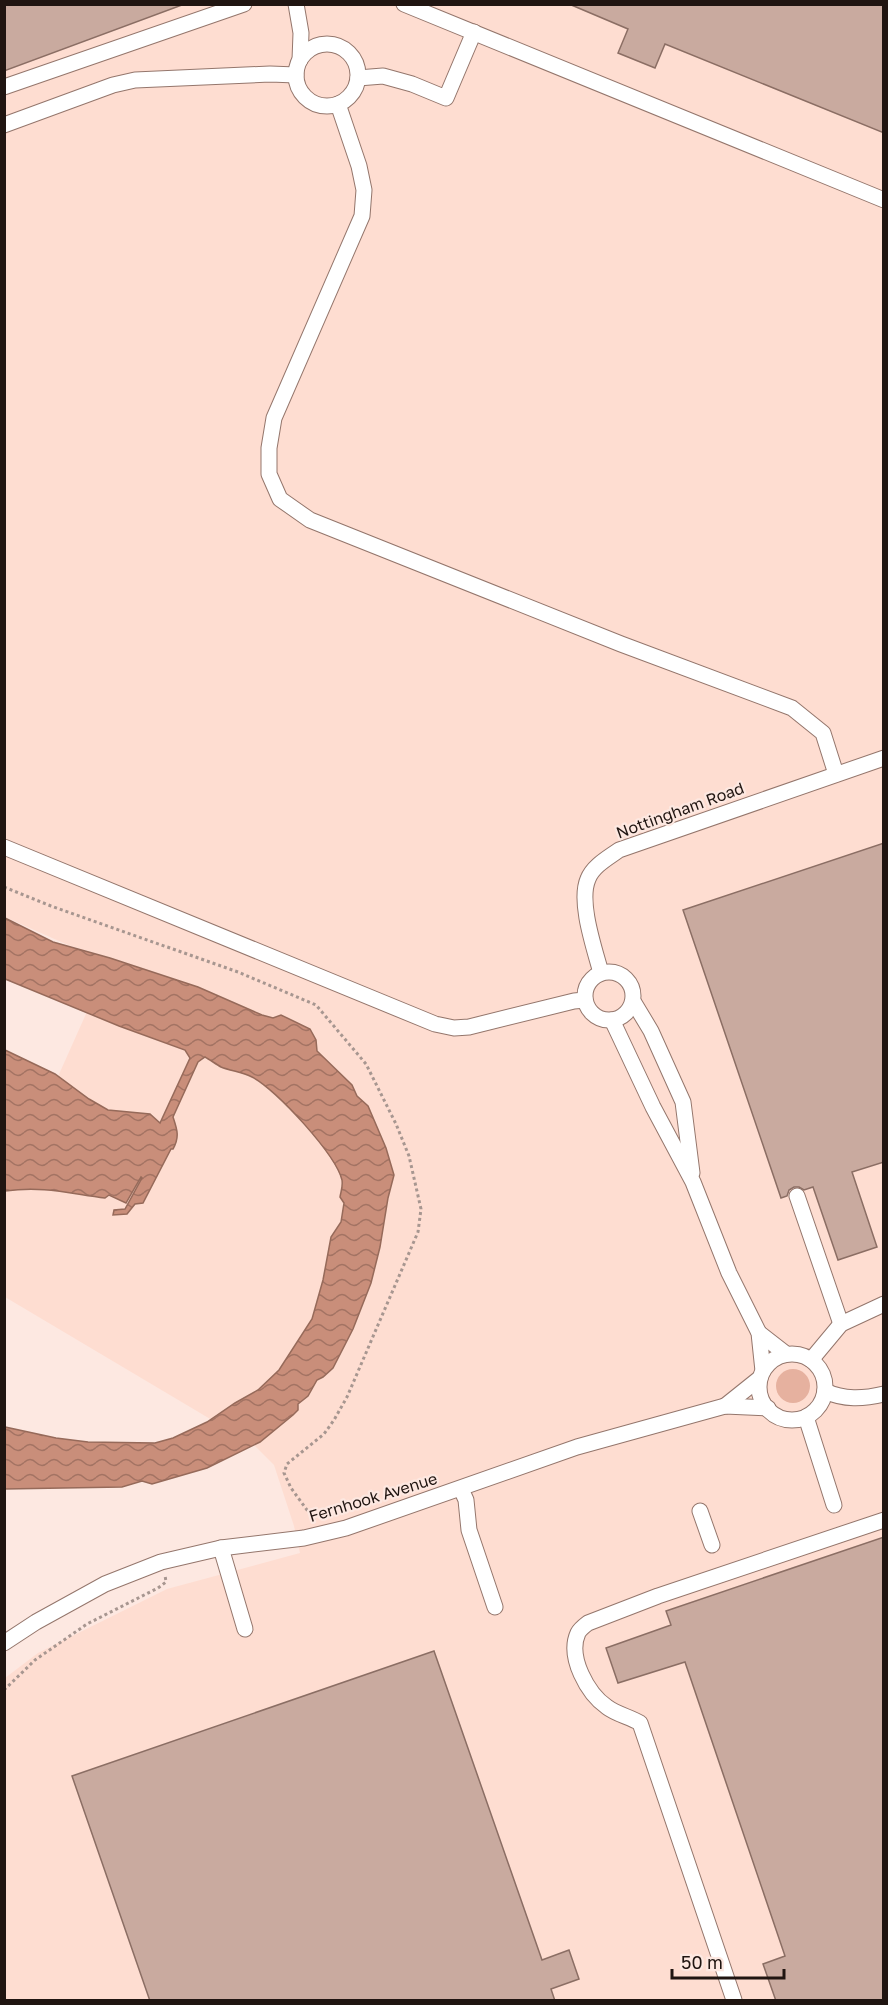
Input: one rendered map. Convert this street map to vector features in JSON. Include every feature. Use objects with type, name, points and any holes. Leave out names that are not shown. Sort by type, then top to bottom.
[{"type":"street","points":[[4,87],[244,4]]},
{"type":"street","points":[[4,125],[113,85],[135,80],[270,74],[298,67],[311,48],[318,45],[334,45],[342,48],[357,65],[358,78],[355,89],[351,96],[338,105],[323,106],[309,101],[299,90],[298,67],[301,33],[296,4]]},
{"type":"street","points":[[404,4],[884,200]]},
{"type":"street","points":[[358,78],[384,76],[412,84],[446,98],[474,32]]},
{"type":"street","points":[[338,105],[359,166],[364,190],[362,216],[274,418],[268,448],[269,474],[280,499],[310,520],[621,644],[792,708],[823,733],[836,774]]},
{"type":"street","name":"Nottingham Road","points":[[601,973],[590,934],[585,904],[587,880],[599,864],[619,850],[884,758]]},
{"type":"street","points":[[4,847],[435,1024],[454,1028],[470,1027],[585,1000]]},
{"type":"street","points":[[609,971],[618,973],[631,984],[633,1001],[629,1010],[622,1017],[612,1020],[595,1016],[588,1009],[585,1000],[588,983],[601,973],[609,971]]},
{"type":"street","points":[[633,1001],[651,1031],[683,1102],[693,1182]]},
{"type":"street","points":[[612,1020],[653,1107],[693,1182],[729,1273],[759,1333],[762,1374],[759,1389],[762,1399],[776,1415],[785,1419],[795,1419],[806,1417],[816,1409],[825,1391],[821,1370],[811,1360],[795,1354],[786,1354],[777,1358],[762,1374]]},
{"type":"street","points":[[797,1196],[841,1324]]},
{"type":"street","points":[[811,1360],[841,1324],[884,1304]]},
{"type":"street","points":[[759,1333],[786,1354]]},
{"type":"street","name":"Fernhook Avenue","points":[[725,1406],[762,1374]]},
{"type":"street","points":[[825,1391],[840,1398],[872,1397],[884,1394]]},
{"type":"street","name":"Fernhook Avenue","points":[[4,1643],[44,1617],[105,1584],[160,1562],[221,1548],[304,1538],[346,1528],[577,1447],[725,1406],[768,1408]]},
{"type":"street","points":[[806,1417],[834,1505]]},
{"type":"street","points":[[461,1489],[466,1500],[469,1530],[495,1606]]},
{"type":"street","points":[[700,1510],[712,1545]]},
{"type":"street","points":[[734,2001],[640,1723],[608,1708],[591,1692],[577,1665],[578,1632],[588,1623],[658,1596],[884,1520]]},
{"type":"street","points":[[221,1548],[245,1629]]},
{"type":"path","points":[[4,887],[51,906],[238,972],[316,1005],[355,1050],[374,1077],[409,1156],[421,1209],[421,1220],[418,1232],[347,1397],[324,1434],[287,1464],[284,1473],[303,1507],[324,1533]]},
{"type":"path","points":[[4,1690],[35,1660],[87,1624],[166,1582],[160,1562]]},
{"type":"shaded area","points":[[4,5],[883,5],[883,2000],[5,2000],[5,1678],[38,1653],[167,1589],[300,1553],[294,1526],[274,1465],[254,1445],[5,1297],[5,1195],[111,958],[68,945],[5,917]]},
{"type":"shaded area","points":[[793,1369],[805,1374],[810,1386],[805,1398],[793,1403],[781,1398],[776,1386],[781,1374]]},
{"type":"water","points":[[5,918],[53,942],[198,987],[262,1015],[273,1018],[281,1015],[310,1029],[316,1040],[317,1051],[352,1085],[357,1096],[368,1106],[386,1148],[394,1175],[380,1247],[371,1283],[353,1329],[333,1368],[317,1380],[308,1396],[298,1404],[298,1410],[260,1442],[207,1468],[152,1484],[142,1481],[122,1487],[5,1489],[5,1427],[88,1442],[155,1443],[173,1438],[207,1422],[258,1390],[279,1370],[312,1319],[323,1280],[331,1237],[341,1222],[344,1203],[340,1197],[342,1180],[329,1155],[304,1124],[263,1084],[252,1077],[221,1067],[205,1057],[198,1062],[173,1117],[177,1141],[143,1203],[135,1204],[127,1214],[113,1215],[114,1210],[125,1209],[141,1177],[126,1203],[109,1195],[105,1198],[43,1190],[5,1191],[5,1050],[55,1074],[108,1110],[150,1114],[160,1123],[190,1058],[185,1050],[119,1026],[5,979]]},
{"type":"building","points":[[4,4],[182,4],[182,5],[4,71]]},
{"type":"building","points":[[569,4],[884,4],[884,133],[665,44],[655,68],[618,53],[628,29]]},
{"type":"building","points":[[884,843],[884,1162],[852,1172],[877,1247],[838,1260],[813,1187],[804,1190],[794,1187],[789,1190],[787,1196],[781,1198],[683,910]]},
{"type":"building","points":[[884,1537],[884,2001],[776,2001],[763,1964],[785,1956],[685,1662],[618,1683],[606,1648],[671,1625],[666,1611]]},
{"type":"building","points":[[434,1651],[542,1960],[569,1950],[579,1979],[551,1989],[555,2001],[150,2001],[72,1776]]}]
